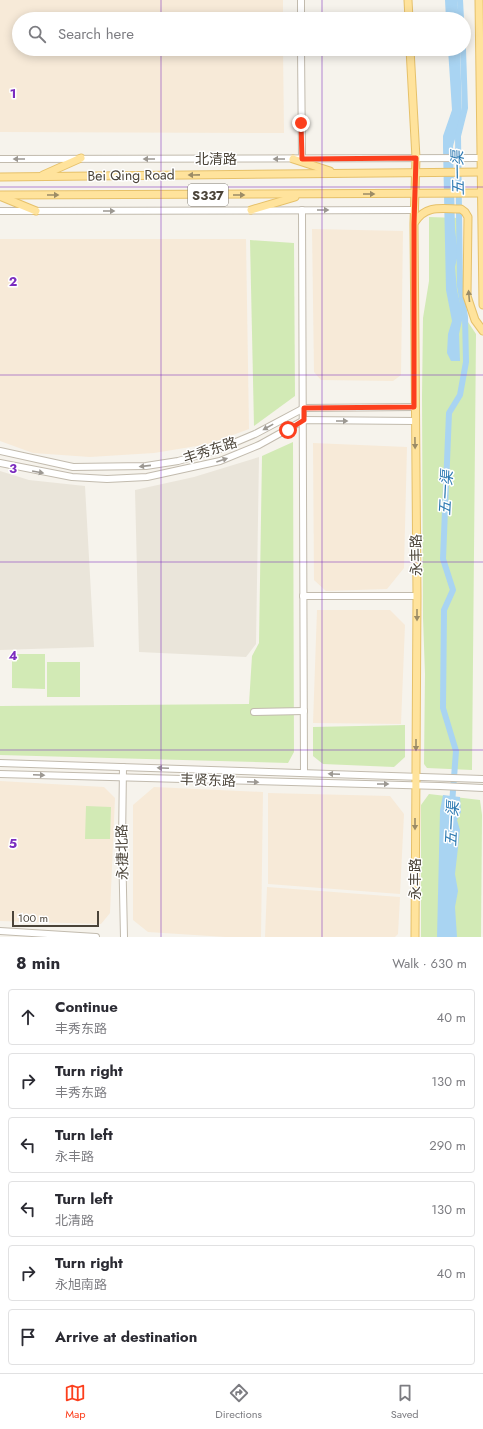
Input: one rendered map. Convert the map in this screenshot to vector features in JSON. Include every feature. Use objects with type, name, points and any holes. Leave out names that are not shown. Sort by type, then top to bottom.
[{"type":"main road","points":[[408,0],[409,12]]},
{"type":"main road","points":[[479,0],[483,305]]},
{"type":"main road","name":"永丰路","points":[[410,56],[416,158],[414,224],[414,421],[417,596],[415,777],[416,937]]},
{"type":"main road","points":[[40,176],[81,158]]},
{"type":"main road","points":[[293,159],[335,173]]},
{"type":"main road","name":"Bei Qing Road","points":[[0,177],[482,172]]},
{"type":"main road","name":"Bei Qing Road","points":[[0,195],[302,195],[482,193]]},
{"type":"main road","points":[[0,195],[36,211]]},
{"type":"main road","points":[[251,210],[302,195]]},
{"type":"main road","points":[[414,224],[420,215],[431,209],[461,209],[465,212],[468,217],[468,296],[475,320],[483,331]]},
{"type":"street","points":[[300,0],[301,12]]},
{"type":"street","points":[[301,56],[302,159]]},
{"type":"street","name":"北清路","points":[[0,159],[482,158]]},
{"type":"street","points":[[302,210],[304,408],[304,773]]},
{"type":"street","points":[[0,212],[415,210]]},
{"type":"street","name":"丰秀东路","points":[[0,451],[73,467],[146,466],[178,461],[217,450],[255,434],[304,408],[414,407]]},
{"type":"street","name":"丰秀东路","points":[[0,463],[72,477],[107,479],[147,477],[220,461],[259,445],[304,420],[414,421]]},
{"type":"street","points":[[303,596],[417,596]]},
{"type":"street","points":[[254,712],[304,711]]},
{"type":"street","name":"丰贤东路","points":[[0,763],[483,779]]},
{"type":"street","name":"永捷北路","points":[[123,767],[122,843],[124,937]]},
{"type":"street","name":"丰贤东路","points":[[0,774],[483,788]]},
{"type":"street","points":[[0,931],[96,937]]},
{"type":"shaded area","points":[[0,0],[283,0],[283,12],[12,12],[12,56],[283,56],[284,133],[0,132]]},
{"type":"shaded area","points":[[312,229],[403,231],[401,375],[393,381],[321,380],[314,372]]},
{"type":"shaded area","points":[[0,239],[246,239],[249,429],[209,444],[154,453],[90,457],[33,453],[0,441]]},
{"type":"shaded area","points":[[313,443],[407,447],[404,568],[387,589],[326,591],[314,580]]},
{"type":"shaded area","points":[[259,457],[256,644],[246,657],[139,652],[135,490],[194,477]]},
{"type":"shaded area","points":[[0,471],[29,480],[85,486],[94,647],[0,650]]},
{"type":"shaded area","points":[[317,610],[390,610],[405,625],[401,724],[313,723]]},
{"type":"shaded area","points":[[0,781],[104,787],[115,798],[110,913],[101,924],[0,921]]},
{"type":"shaded area","points":[[154,787],[263,792],[261,937],[225,937],[148,932],[133,920],[133,805]]},
{"type":"shaded area","points":[[268,793],[390,796],[404,814],[400,894],[268,884]]},
{"type":"shaded area","points":[[267,887],[400,897],[398,934],[395,937],[265,937]]},
{"type":"green space","points":[[429,217],[458,218],[466,319],[476,334],[472,770],[427,768],[424,764],[425,674],[423,618],[422,396],[423,318],[429,281]]},
{"type":"green space","points":[[250,240],[294,243],[295,396],[254,426]]},
{"type":"green space","points":[[293,442],[294,752],[288,763],[0,755],[0,706],[249,704],[252,656],[259,643],[262,456]]},
{"type":"green space","points":[[12,654],[45,654],[45,689],[12,688]]},
{"type":"green space","points":[[47,662],[80,662],[80,697],[47,697]]},
{"type":"green space","points":[[405,725],[405,757],[394,767],[323,764],[313,756],[313,727]]},
{"type":"green space","points":[[429,794],[480,800],[482,815],[481,937],[421,937],[421,805]]},
{"type":"green space","points":[[86,806],[111,807],[110,839],[85,839]]},
{"type":"water","points":[[445,0],[457,0],[458,12],[446,12]]},
{"type":"water","points":[[448,56],[460,56],[462,115],[453,146],[455,229],[458,254],[455,267],[457,290],[463,316],[459,334],[460,361],[451,361],[447,353],[448,334],[452,321],[446,290],[443,136],[452,110]]},
{"type":"water","name":"五一渠","points":[[443,795],[460,797],[461,812],[457,820],[460,830],[455,874],[458,891],[455,907],[457,937],[437,937],[440,810]]},
{"type":"waterway","name":"五一渠","points":[[460,0],[461,12]]},
{"type":"waterway","name":"五一渠","points":[[452,804],[456,751],[443,708],[444,610],[453,590],[443,559],[449,413],[460,395],[466,362],[465,317],[460,286],[458,136],[465,108],[463,56]]},
{"type":"route","points":[[288,430],[304,420],[304,408],[414,407],[414,224],[416,158],[302,159],[301,123]]}]
